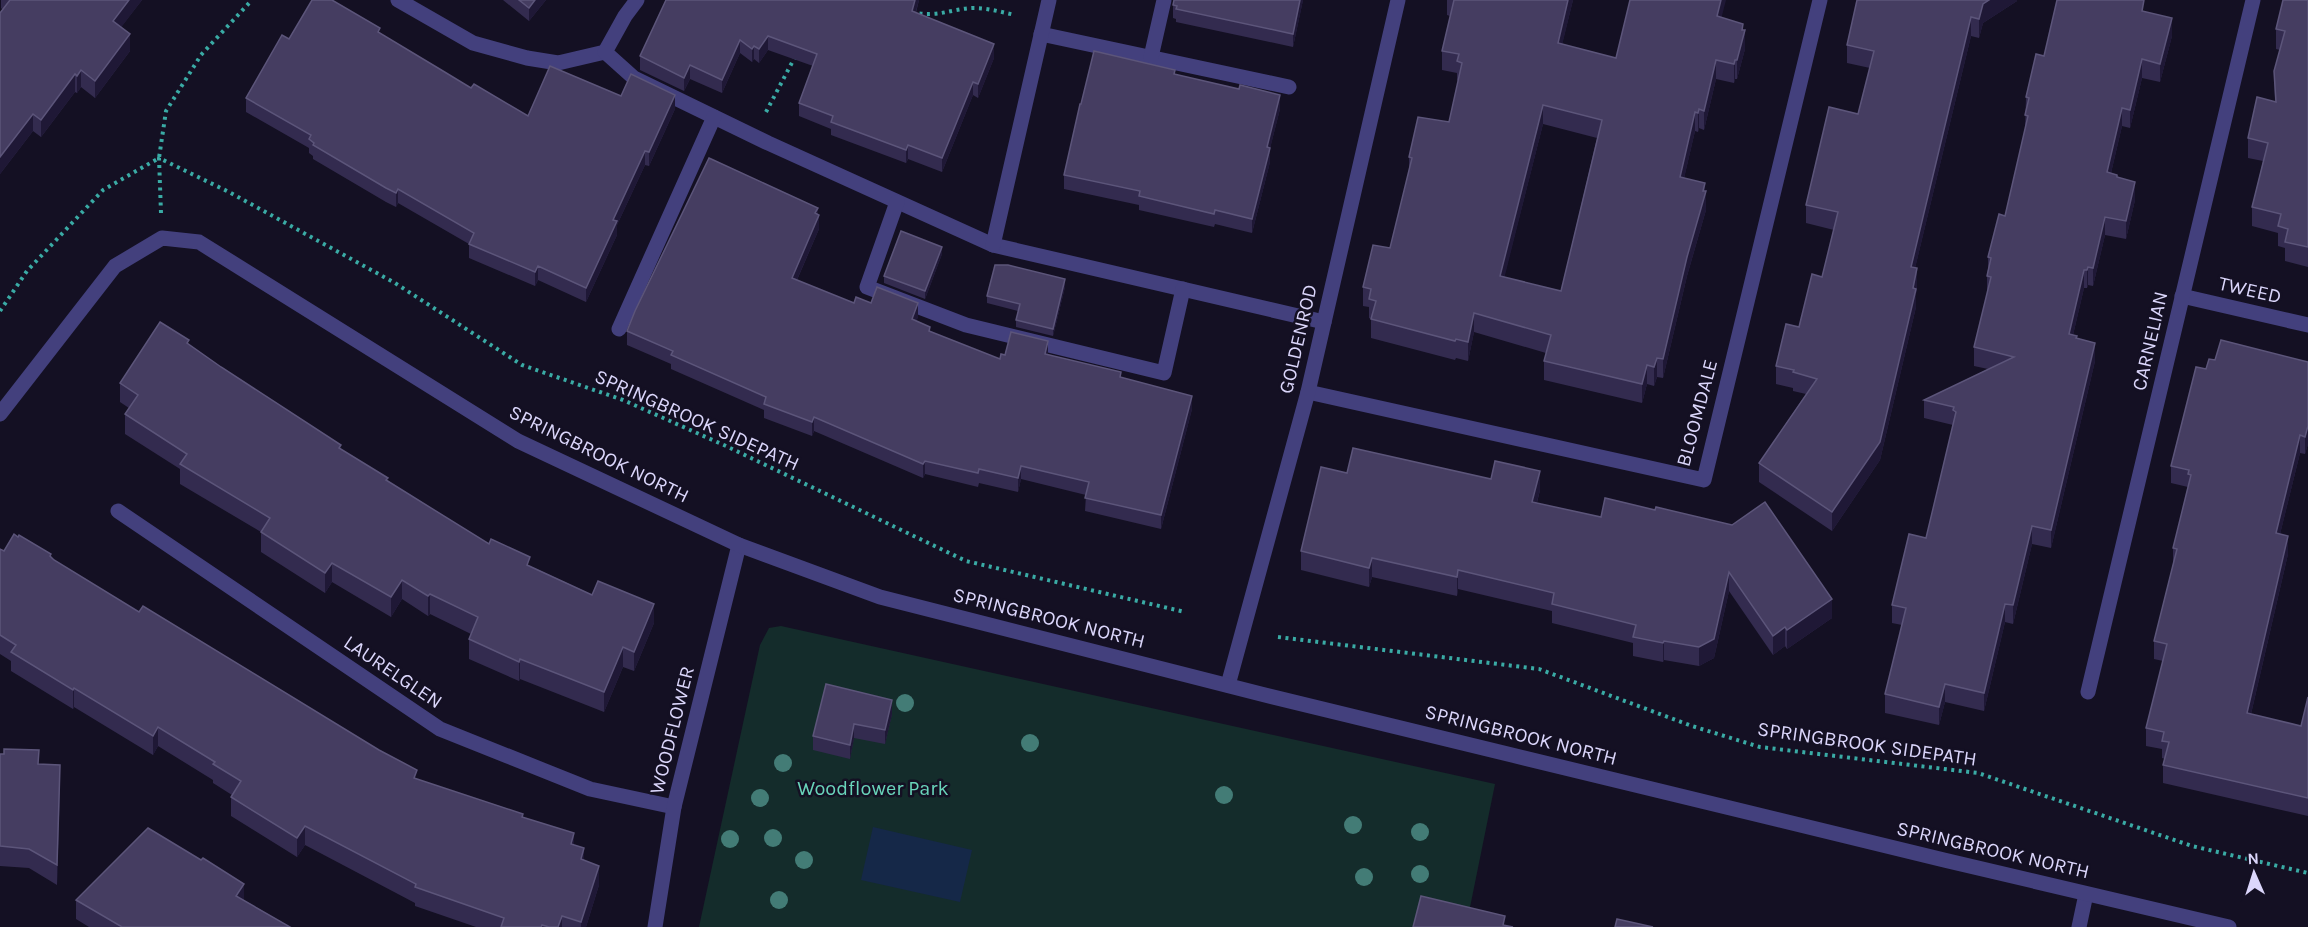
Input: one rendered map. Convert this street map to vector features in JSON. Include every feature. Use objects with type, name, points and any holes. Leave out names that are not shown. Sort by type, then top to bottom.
[{"type":"street","points":[[398,0],[473,43],[527,58],[558,63],[605,52],[625,16],[637,0]]},
{"type":"street","points":[[993,245],[1049,0]]},
{"type":"street","points":[[1150,57],[1164,0]]},
{"type":"street","name":"GOLDENROD","points":[[1228,685],[1308,392],[1398,0]]},
{"type":"street","name":"BLOOMDALE","points":[[1308,392],[1704,480],[1820,0]]},
{"type":"street","name":"CARNELIAN","points":[[2088,692],[2253,0]]},
{"type":"street","points":[[1041,34],[1289,87]]},
{"type":"street","points":[[605,52],[634,78],[993,245],[1324,322]]},
{"type":"street","points":[[619,329],[714,117]]},
{"type":"street","points":[[897,202],[867,287],[966,325],[1164,374],[1183,289]]},
{"type":"street","points":[[0,414],[115,266],[162,238]]},
{"type":"street","name":"SPRINGBROOK NORTH","points":[[162,238],[200,242],[519,441],[739,545],[880,597],[1228,685],[2086,894],[2193,923],[2229,927]]},
{"type":"street","name":"TWEED","points":[[2182,296],[2308,326]]},
{"type":"street","name":"LAURELGLEN","points":[[118,511],[440,729],[590,789],[674,807]]},
{"type":"street","name":"WOODFLOWER","points":[[655,927],[674,807],[739,545]]},
{"type":"street","points":[[2079,927],[2086,894]]},
{"type":"path","points":[[162,238],[159,158],[166,111],[201,56],[252,0]]},
{"type":"path","points":[[906,10],[934,14],[969,8],[985,8],[1015,15]]},
{"type":"path","points":[[753,135],[798,50]]},
{"type":"path","points":[[0,311],[27,271],[103,190],[159,158]]},
{"type":"path","name":"SPRINGBROOK SIDEPATH","points":[[159,158],[229,192],[395,283],[522,365],[623,400],[726,446],[966,561],[1185,612]]},
{"type":"path","name":"SPRINGBROOK SIDEPATH","points":[[1278,637],[1539,669],[1692,726],[1760,747],[1978,773],[2192,846],[2308,873]]},
{"type":"green space","name":"Woodflower Park","points":[[781,626],[1495,784],[1466,927],[699,927],[760,645],[769,628]]},
{"type":"water","points":[[873,827],[972,850],[960,902],[861,880]]},
{"type":"building","points":[[10,0],[129,0],[113,21],[130,34],[95,81],[81,70],[77,76],[75,74],[41,120],[33,114],[0,157],[0,13]]},
{"type":"building","points":[[312,0],[332,0],[380,28],[378,32],[471,88],[474,84],[528,116],[550,66],[621,96],[631,74],[675,95],[649,152],[645,151],[613,220],[617,221],[586,288],[538,266],[535,272],[469,244],[474,233],[398,189],[396,193],[386,188],[313,145],[314,143],[309,139],[311,135],[246,98],[282,35],[289,39]]},
{"type":"building","points":[[519,0],[535,0],[529,8]]},
{"type":"building","points":[[666,0],[915,0],[912,11],[994,44],[978,84],[973,82],[942,158],[908,145],[906,150],[831,122],[833,116],[799,103],[817,54],[768,36],[759,49],[754,46],[752,49],[740,40],[722,80],[690,65],[684,78],[640,56]]},
{"type":"building","points":[[1174,0],[1300,0],[1293,34],[1176,9],[1177,6],[1173,5]]},
{"type":"building","points":[[1454,0],[1568,0],[1558,43],[1616,58],[1630,0],[1721,0],[1717,16],[1743,24],[1742,30],[1745,30],[1737,60],[1734,64],[1716,60],[1704,111],[1699,109],[1698,113],[1695,112],[1680,177],[1705,183],[1703,191],[1706,191],[1687,257],[1663,359],[1657,358],[1654,367],[1647,365],[1642,384],[1544,361],[1551,335],[1474,313],[1468,342],[1456,339],[1455,341],[1371,319],[1376,301],[1369,299],[1371,289],[1363,287],[1373,245],[1390,248],[1412,158],[1409,157],[1418,117],[1449,122],[1462,63],[1457,61],[1459,54],[1442,51]],"holes":[[[1543,105],[1602,120],[1561,291],[1500,276]]]},
{"type":"building","points":[[1857,0],[1989,0],[1983,4],[1979,19],[1971,17],[1911,267],[1917,268],[1913,288],[1916,289],[1880,442],[1832,512],[1759,463],[1817,379],[1776,366],[1786,324],[1799,327],[1812,274],[1822,277],[1838,212],[1806,205],[1829,107],[1858,114],[1874,51],[1847,45]]},
{"type":"building","points":[[2057,0],[2144,0],[2142,11],[2172,18],[2160,64],[2142,59],[2130,110],[2122,108],[2107,172],[2135,182],[2126,221],[2105,217],[2093,268],[2088,267],[2084,270],[2069,334],[2095,343],[2051,530],[2032,526],[2013,605],[2005,604],[1984,693],[1945,684],[1939,707],[1885,694],[1906,608],[1892,605],[1909,534],[1926,538],[1956,412],[1953,410],[1954,407],[1924,400],[2014,357],[1974,347],[1991,277],[1987,276],[1991,258],[1988,257],[1999,214],[2005,216],[2028,116],[2025,115],[2029,98],[2026,97],[2036,54],[2044,56]]},
{"type":"building","points":[[2283,0],[2308,0],[2308,247],[2285,242],[2288,229],[2278,226],[2281,214],[2252,207],[2268,143],[2248,138],[2257,97],[2276,102],[2274,71],[2285,31],[2276,29]]},
{"type":"building","points":[[1094,51],[1175,70],[1174,74],[1239,89],[1240,85],[1280,95],[1267,147],[1270,148],[1252,219],[1215,210],[1214,214],[1139,196],[1140,191],[1064,175]]},
{"type":"building","points":[[709,158],[818,208],[815,213],[819,215],[792,278],[854,303],[856,297],[871,303],[877,287],[918,303],[912,319],[930,327],[929,331],[1000,359],[1001,354],[1005,355],[1011,332],[1048,341],[1045,354],[1121,372],[1120,377],[1192,396],[1161,515],[1085,498],[1089,482],[1021,466],[1018,478],[979,469],[978,473],[925,461],[923,464],[814,417],[812,422],[764,404],[766,397],[671,355],[673,351],[627,331]]},
{"type":"building","points":[[901,231],[942,247],[925,291],[884,276]]},
{"type":"building","points":[[995,265],[1008,265],[1065,279],[1053,329],[1016,320],[1020,304],[987,296]]},
{"type":"building","points":[[160,322],[189,340],[187,343],[221,367],[341,445],[339,448],[388,478],[386,480],[489,544],[491,539],[530,557],[527,565],[592,595],[598,581],[654,604],[634,652],[623,647],[604,692],[520,659],[519,662],[469,639],[478,617],[430,594],[428,596],[402,580],[391,597],[332,563],[325,573],[261,532],[270,518],[180,464],[187,454],[125,414],[138,395],[120,383]]},
{"type":"building","points":[[2221,340],[2308,362],[2308,426],[2305,437],[2300,435],[2276,533],[2288,536],[2247,713],[2301,726],[2308,697],[2308,798],[2163,765],[2169,742],[2162,741],[2164,732],[2146,728],[2167,644],[2154,641],[2177,549],[2173,548],[2191,475],[2188,474],[2189,470],[2171,466],[2196,367],[2206,369],[2209,359],[2215,360]]},
{"type":"building","points":[[1353,448],[1491,479],[1495,461],[1540,471],[1532,502],[1601,517],[1605,498],[1655,510],[1656,507],[1732,525],[1765,502],[1832,599],[1787,630],[1785,627],[1773,636],[1729,572],[1714,639],[1699,647],[1633,637],[1636,625],[1552,604],[1554,593],[1458,570],[1457,577],[1372,558],[1369,568],[1301,551],[1321,467],[1347,473]]},
{"type":"building","points":[[14,534],[51,554],[54,560],[139,612],[143,606],[379,750],[417,770],[414,778],[574,833],[571,844],[584,848],[581,859],[599,866],[581,922],[562,916],[558,927],[542,925],[541,927],[501,927],[504,918],[415,887],[416,884],[305,826],[297,838],[231,797],[241,781],[213,764],[215,762],[158,727],[153,736],[11,652],[16,645],[0,635],[0,549],[4,551]]},
{"type":"building","points":[[826,684],[892,700],[885,730],[854,724],[850,745],[813,736]]},
{"type":"building","points":[[4,749],[39,750],[38,764],[60,765],[57,865],[29,849],[0,846],[0,754],[4,754]]},
{"type":"building","points":[[148,828],[244,884],[236,896],[290,927],[122,927],[76,900]]},
{"type":"building","points":[[1421,896],[1505,916],[1503,925],[1513,927],[1413,927]]},
{"type":"building","points":[[1617,919],[1653,927],[1615,927]]}]
